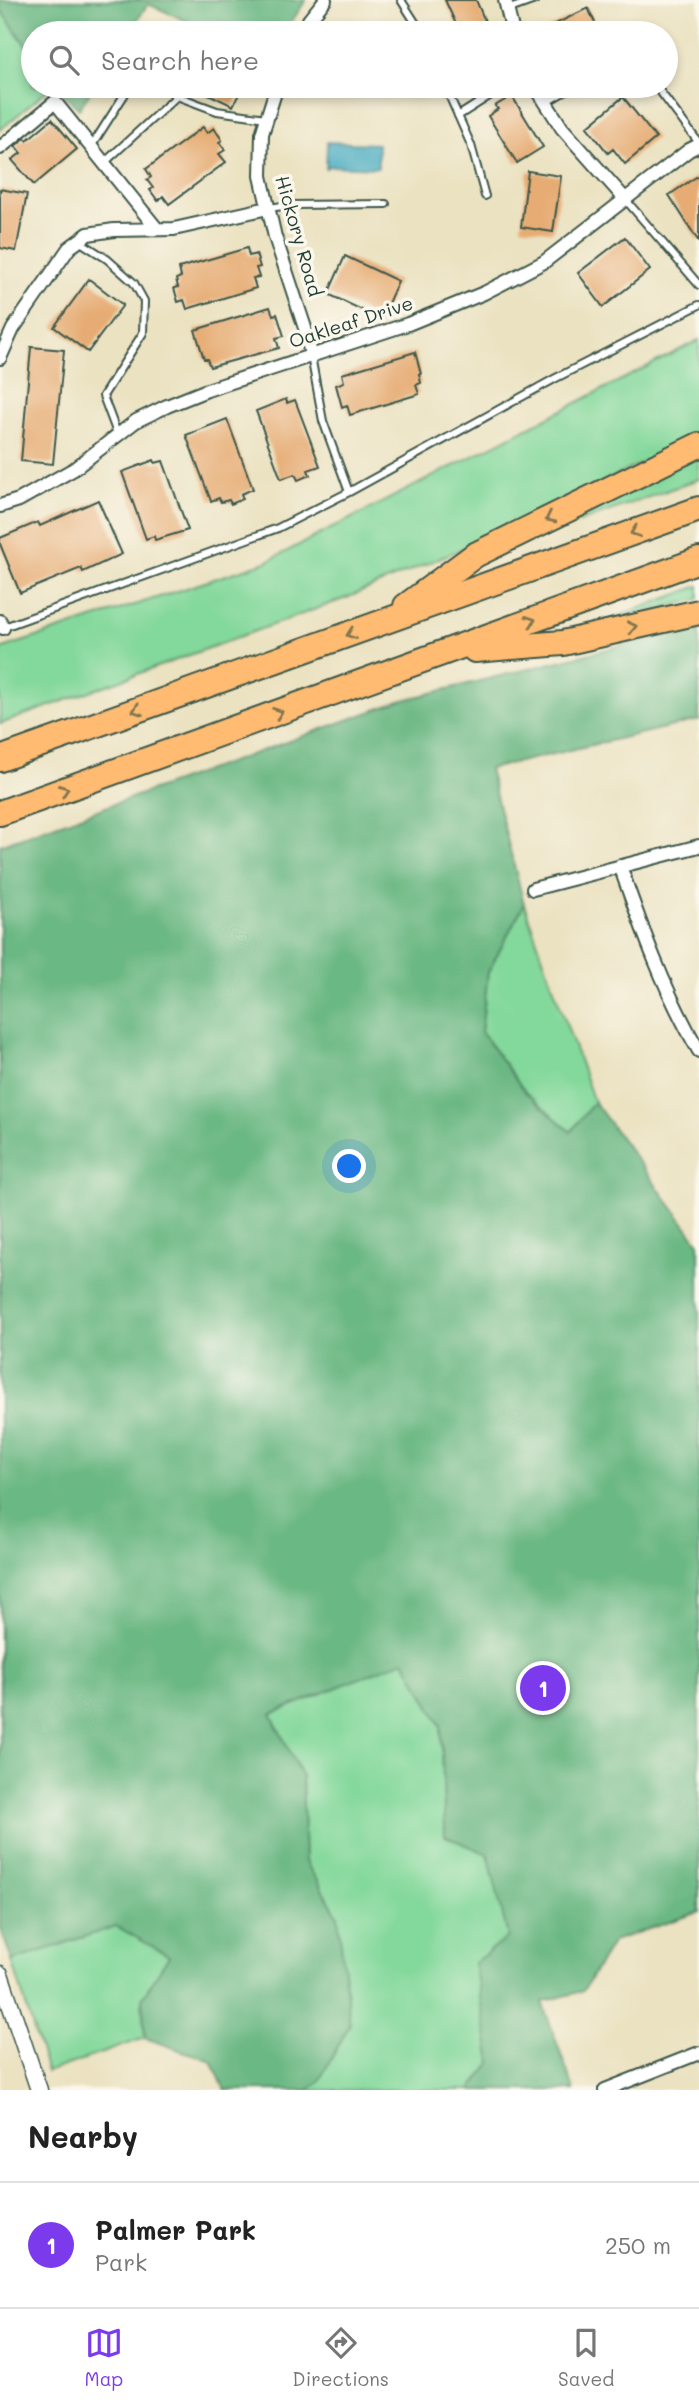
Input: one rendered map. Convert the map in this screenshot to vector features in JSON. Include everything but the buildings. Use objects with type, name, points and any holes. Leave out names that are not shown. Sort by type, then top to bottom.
[{"type":"highway","points":[[388,620],[475,555],[699,445]]},
{"type":"highway","points":[[0,759],[699,509]]},
{"type":"highway","points":[[0,813],[699,560]]},
{"type":"highway","points":[[443,653],[563,643],[699,612]]},
{"type":"street","points":[[308,21],[325,0]]},
{"type":"street","name":"Hickory Road","points":[[272,98],[266,118],[260,158],[261,176],[275,237],[305,328],[311,355]]},
{"type":"street","points":[[542,98],[562,128],[625,199]]},
{"type":"street","points":[[0,148],[55,102],[157,229]]},
{"type":"street","name":"Oakleaf Drive","points":[[0,506],[19,500],[74,469],[136,421],[167,405],[408,324],[484,293],[544,262],[699,144]]},
{"type":"street","points":[[0,358],[13,329],[69,248],[88,234],[114,230],[174,229],[268,208]]},
{"type":"street","points":[[533,889],[699,846]]},
{"type":"street","points":[[620,866],[648,945],[699,1051]]},
{"type":"street","points":[[0,1975],[39,2090]]},
{"type":"street","points":[[605,2090],[699,2053]]},
{"type":"lane","points":[[401,0],[414,21]]},
{"type":"lane","points":[[506,5],[535,0]]},
{"type":"lane","points":[[91,147],[122,98]]},
{"type":"lane","points":[[104,163],[175,98]]},
{"type":"lane","points":[[182,98],[217,111],[266,118]]},
{"type":"lane","points":[[450,98],[471,145],[485,196]]},
{"type":"lane","points":[[457,116],[486,98]]},
{"type":"lane","points":[[545,103],[554,98]]},
{"type":"lane","points":[[665,98],[699,144]]},
{"type":"lane","points":[[625,199],[699,285]]},
{"type":"lane","points":[[268,208],[291,205],[386,204]]},
{"type":"lane","points":[[79,241],[107,260],[134,284],[144,301],[143,334],[103,396],[118,436]]},
{"type":"lane","points":[[1,624],[278,528],[349,492],[555,377],[699,305]]},
{"type":"lane","points":[[311,355],[323,421],[349,492]]},
{"type":"green space","points":[[0,0],[306,0],[292,21],[187,21],[148,4],[137,21],[21,21],[21,38],[0,9]]},
{"type":"green space","points":[[0,9],[21,38],[21,98],[38,98],[0,130]]},
{"type":"green space","points":[[68,98],[86,98],[79,109]]},
{"type":"green space","points":[[699,340],[699,436],[468,546],[349,597],[0,724],[0,649],[266,562]]},
{"type":"green space","points":[[699,456],[699,479],[551,532],[549,528]]},
{"type":"green space","points":[[699,586],[699,599],[601,623]]},
{"type":"green space","points":[[699,626],[699,720],[489,769],[524,904],[488,972],[481,1032],[526,1093],[571,1132],[594,1102],[699,1243],[699,1912],[613,1941],[583,1991],[542,2002],[574,2090],[471,2090],[491,2063],[474,1963],[508,1937],[488,1854],[445,1836],[441,1726],[404,1660],[271,1714],[302,1777],[305,1861],[338,1916],[350,2024],[318,2083],[307,2090],[225,2090],[212,2061],[145,2038],[142,1998],[169,1956],[116,1926],[12,1961],[0,1926],[0,845],[400,701]]},
{"type":"green space","points":[[524,904],[594,1102],[571,1132],[526,1093],[481,1032],[488,972]]},
{"type":"green space","points":[[699,1613],[699,1912],[525,1970],[491,2063],[471,2090],[307,2090],[318,2083],[338,1916],[305,1861],[302,1777],[271,1714],[384,1668],[382,1650]]},
{"type":"green space","points":[[116,1926],[170,1956],[142,1998],[145,2038],[47,2072],[12,1961]]},
{"type":"water","points":[[327,142],[378,144],[378,168],[326,168]]},
{"type":"place","name":"Palmer Park","points":[[543,1688]]}]
